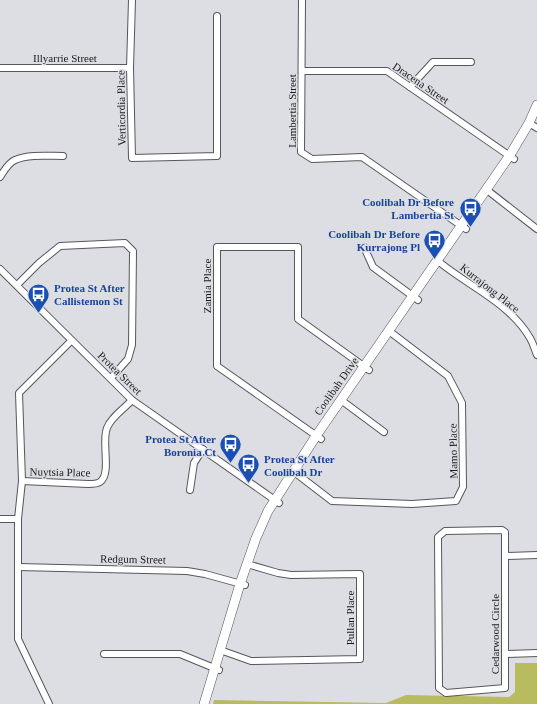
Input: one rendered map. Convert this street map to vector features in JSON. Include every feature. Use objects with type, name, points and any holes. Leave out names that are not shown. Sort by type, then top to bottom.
[{"type":"main road","name":"Coolibah Drive","points":[[204,704],[223,651],[249,565],[276,502],[343,401],[489,192],[534,124],[537,105]]},
{"type":"main road","name":"Coolibah Drive","points":[[209,704],[217,669]]},
{"type":"street","name":"Verticordia Place","points":[[132,0],[130,68],[132,158],[217,156],[217,16]]},
{"type":"street","name":"Lambertia Street","points":[[302,0],[301,152],[312,160],[362,157],[464,228]]},
{"type":"street","points":[[410,88],[433,62],[471,62]]},
{"type":"street","name":"Illyarrie Street","points":[[0,68],[130,68]]},
{"type":"street","name":"Dracena Street","points":[[302,71],[387,71],[512,157]]},
{"type":"street","points":[[0,177],[8,165],[15,160],[32,157],[63,156]]},
{"type":"street","points":[[489,192],[537,229]]},
{"type":"street","points":[[17,285],[38,263],[60,246],[125,243],[133,251],[132,345],[128,359],[111,378]]},
{"type":"street","name":"Zamia Place","points":[[318,438],[217,366],[217,247],[298,247],[298,319],[366,368]]},
{"type":"street","points":[[364,247],[373,268],[415,298]]},
{"type":"street","name":"Kurrajong Place","points":[[440,262],[500,305],[515,319],[530,338],[537,355]]},
{"type":"street","name":"Protea Street","points":[[0,268],[132,400],[276,502]]},
{"type":"street","name":"Mamo Place","points":[[295,472],[332,501],[412,504],[456,501],[464,487],[462,403],[448,376],[391,332]]},
{"type":"street","points":[[48,704],[18,639],[18,519],[22,482],[20,393],[71,340]]},
{"type":"street","name":"Nuytsia Place","points":[[22,482],[88,484],[98,483],[101,481],[106,471],[105,442],[107,428],[111,421],[132,400]]},
{"type":"street","points":[[343,401],[384,432]]},
{"type":"street","points":[[190,490],[194,463],[202,449]]},
{"type":"street","points":[[0,519],[18,519]]},
{"type":"street","name":"Cedarwood Circle","points":[[502,530],[505,532],[505,556],[505,688],[446,693],[439,688],[438,537],[445,531],[502,530]]},
{"type":"street","points":[[505,556],[537,555]]},
{"type":"street","name":"Pullan Place","points":[[223,651],[251,661],[360,659],[360,574],[291,575],[249,565]]},
{"type":"street","name":"Redgum Street","points":[[18,567],[186,571],[205,574],[242,585]]},
{"type":"street","points":[[505,654],[537,653]]},
{"type":"street","points":[[104,654],[180,654],[217,669]]},
{"type":"green space","points":[[515,663],[537,663],[537,704],[213,704],[214,700],[386,703],[406,695],[509,697],[515,692]]},
{"type":"place","name":"Coolibah Dr Before Lambertia St","points":[[470,228]]},
{"type":"place","name":"Coolibah Dr Before Kurrajong Pl","points":[[435,260]]},
{"type":"place","name":"Protea St After Callistemon St","points":[[39,314]]},
{"type":"place","name":"Protea St After Boronia Ct","points":[[231,464]]},
{"type":"place","name":"Protea St After Coolibah Dr","points":[[248,484]]}]
